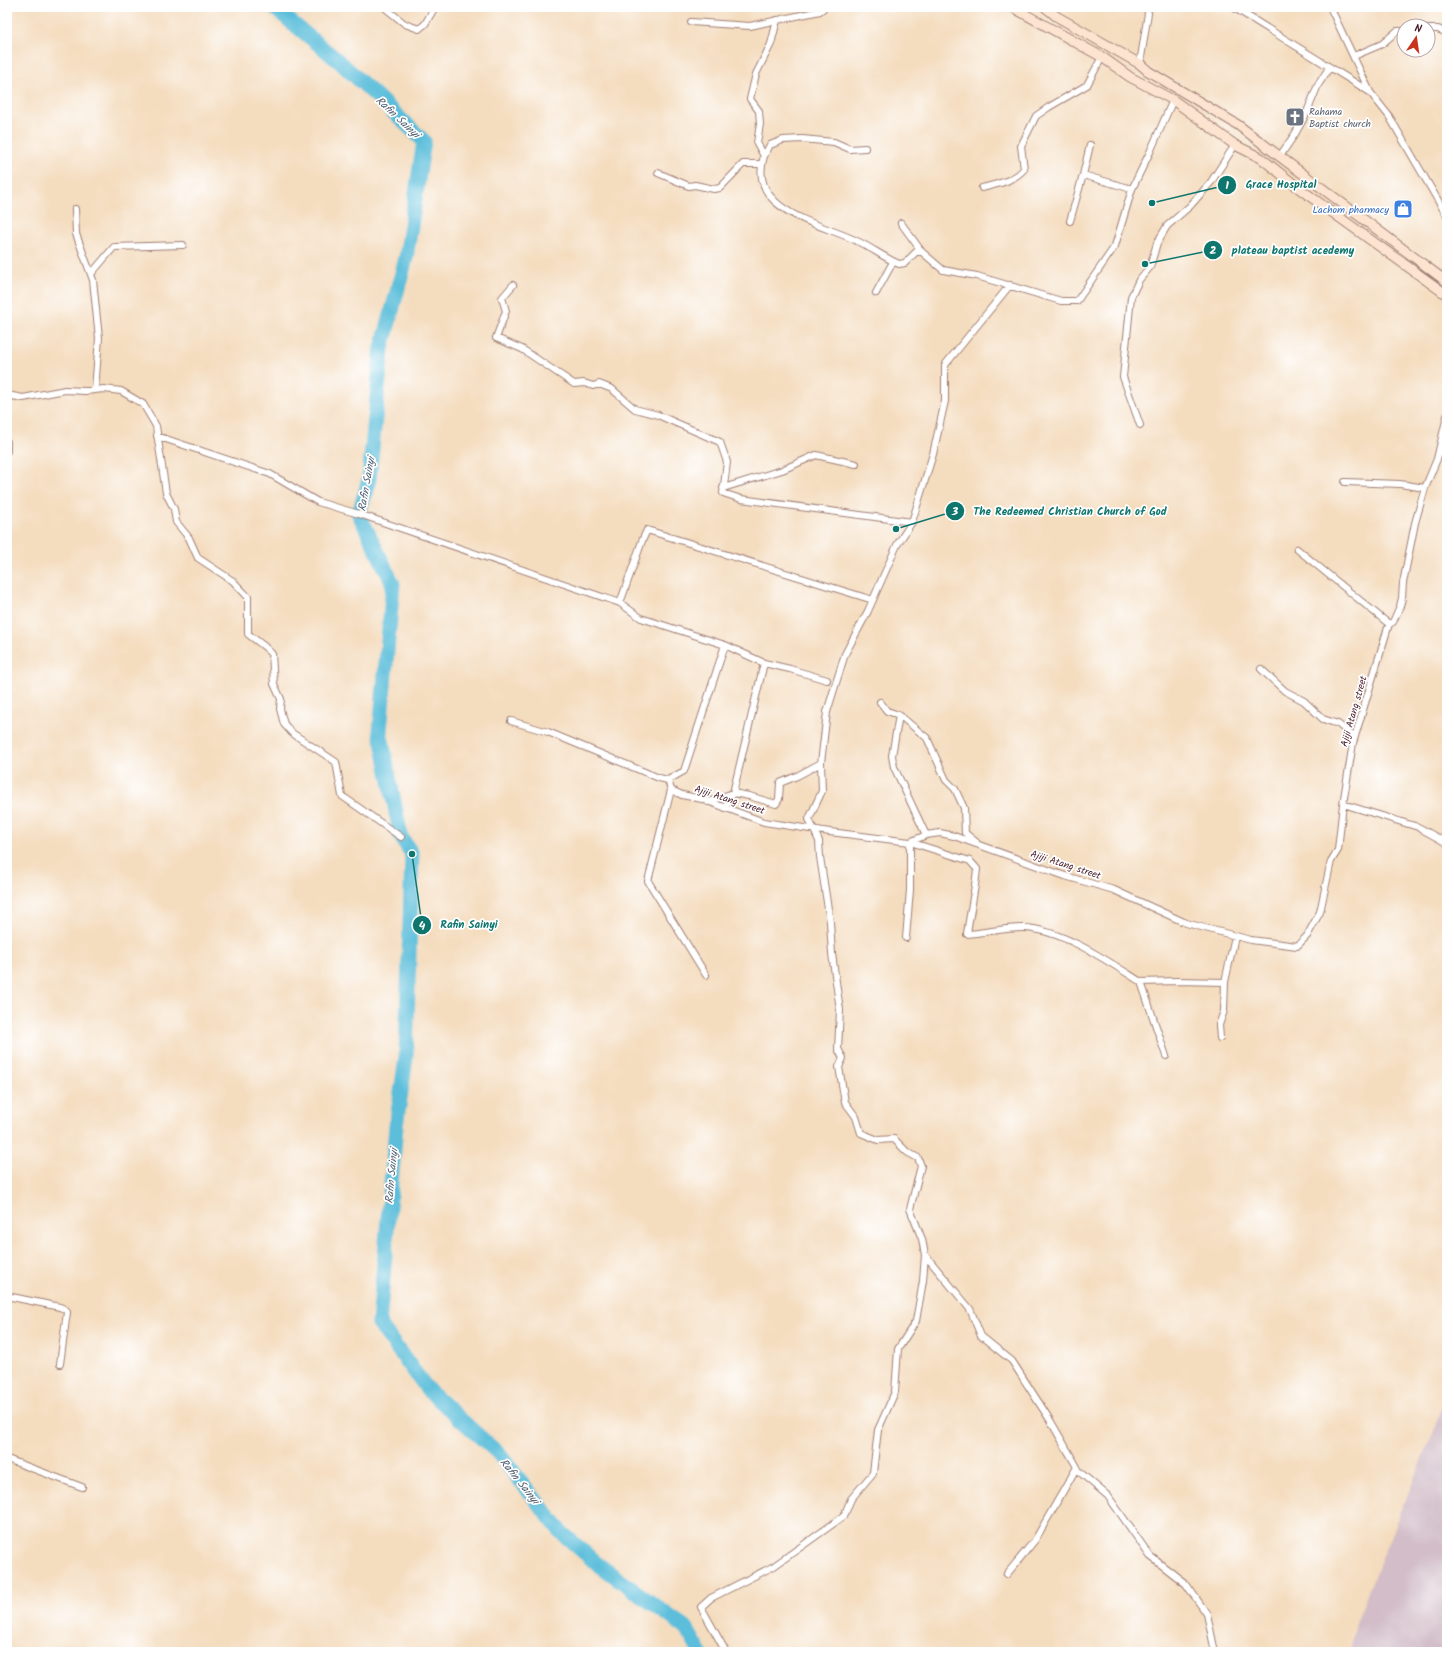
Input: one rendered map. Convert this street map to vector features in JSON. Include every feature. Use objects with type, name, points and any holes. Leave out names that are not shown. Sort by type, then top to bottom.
[{"type":"main road","points":[[1012,7],[1102,57],[1130,77],[1173,100],[1235,145],[1261,158],[1300,189],[1447,294]]},
{"type":"main road","points":[[1046,7],[1056,16],[1140,64],[1148,71],[1238,125],[1447,282]]},
{"type":"street","points":[[384,7],[405,24],[419,29],[425,24],[435,7]]},
{"type":"street","points":[[691,22],[750,26],[820,11],[825,7]]},
{"type":"street","points":[[1234,7],[1370,92]]},
{"type":"street","points":[[1330,7],[1370,92],[1389,116],[1447,216]]},
{"type":"street","points":[[1140,64],[1148,12]]},
{"type":"street","points":[[764,156],[757,143],[760,124],[759,111],[750,99],[756,74],[771,44],[777,20]]},
{"type":"street","points":[[1436,29],[1447,33]]},
{"type":"street","points":[[1354,56],[1382,44],[1396,32]]},
{"type":"street","points":[[982,188],[1013,179],[1019,175],[1024,169],[1021,146],[1036,116],[1087,85],[1102,57]]},
{"type":"street","points":[[1280,156],[1295,134],[1307,112],[1318,85],[1330,68]]},
{"type":"street","points":[[901,223],[922,252],[943,270],[963,273],[1010,285],[1061,301],[1078,301],[1115,246],[1132,188],[1173,100]]},
{"type":"street","points":[[865,148],[850,149],[834,142],[802,139],[784,140],[770,145],[761,164],[763,185],[770,196],[785,210],[804,220],[859,242],[894,262],[899,264],[905,263],[916,252],[922,252]]},
{"type":"street","points":[[1070,221],[1090,145]]},
{"type":"street","points":[[1140,425],[1123,377],[1130,297],[1139,280],[1150,267],[1157,243],[1168,226],[1190,206],[1211,182],[1235,145]]},
{"type":"street","points":[[658,172],[689,186],[696,185],[714,189],[720,188],[743,164],[761,164]]},
{"type":"street","points":[[1083,175],[1132,188]]},
{"type":"street","points":[[75,209],[76,234],[93,280],[99,338],[95,390]]},
{"type":"street","points":[[91,274],[114,247],[183,245]]},
{"type":"street","points":[[876,293],[894,262]]},
{"type":"street","points":[[513,285],[502,298],[506,311],[496,338],[522,349],[574,384],[584,383],[593,386],[599,384],[612,389],[635,409],[658,415],[720,442],[727,462],[723,493],[741,499],[912,522]]},
{"type":"street","points":[[726,1652],[701,1607],[711,1598],[774,1566],[844,1516],[851,1499],[873,1473],[878,1430],[895,1392],[898,1349],[916,1321],[923,1281],[925,1255],[922,1239],[910,1208],[921,1166],[918,1158],[907,1152],[894,1139],[878,1140],[861,1133],[856,1117],[845,1102],[839,1067],[843,1058],[838,1049],[840,1010],[832,954],[830,922],[819,841],[815,829],[809,819],[822,792],[821,763],[827,712],[845,654],[873,600],[897,545],[912,522],[933,454],[945,401],[945,365],[1010,285]]},
{"type":"street","points":[[7,395],[23,398],[65,390],[85,392],[104,389],[121,391],[144,404],[156,426],[166,493],[174,509],[176,522],[189,538],[198,558],[233,581],[248,597],[248,634],[272,654],[274,684],[281,699],[280,709],[284,724],[292,733],[336,762],[342,796],[401,837]]},
{"type":"street","name":"Ajiji Atang street","points":[[671,790],[764,822],[910,842],[926,835],[940,833],[954,836],[1065,876],[1114,890],[1186,923],[1252,940],[1297,946],[1307,936],[1320,912],[1331,861],[1338,850],[1342,804],[1354,737],[1389,624],[1393,622],[1400,606],[1402,598],[1402,583],[1415,523],[1425,488],[1437,459],[1447,416]]},
{"type":"street","points":[[157,436],[270,474],[318,502],[359,514],[620,603],[641,618],[725,645],[764,663],[826,680]]},
{"type":"street","points":[[7,442],[7,451]]},
{"type":"street","points":[[723,488],[782,470],[816,455],[856,464]]},
{"type":"street","points":[[1346,482],[1400,484],[1425,488]]},
{"type":"street","points":[[620,603],[647,530],[873,600]]},
{"type":"street","points":[[1297,549],[1389,624]]},
{"type":"street","points":[[510,721],[548,732],[659,778],[668,780],[684,771],[725,645]]},
{"type":"street","points":[[725,808],[733,793],[764,663]]},
{"type":"street","points":[[1261,669],[1285,691],[1304,701],[1323,719],[1338,724],[1354,737]]},
{"type":"street","points":[[880,702],[886,711],[900,715],[927,738],[946,780],[955,789],[964,808],[965,833],[982,846]]},
{"type":"street","points":[[900,715],[892,756],[894,767],[926,835]]},
{"type":"street","points":[[708,802],[733,793],[776,804],[779,799],[780,783],[821,763]]},
{"type":"street","points":[[668,780],[671,790],[648,881],[706,975]]},
{"type":"street","points":[[1342,804],[1418,827],[1447,843]]},
{"type":"street","points":[[906,938],[910,890],[910,842],[970,861],[977,869],[967,934],[1024,928],[1051,932],[1092,953],[1141,982],[1225,982]]},
{"type":"street","points":[[1220,1038],[1219,1025],[1224,1011],[1225,982],[1235,936]]},
{"type":"street","points":[[1141,982],[1166,1056]]},
{"type":"street","points":[[925,1255],[970,1309],[981,1336],[1012,1361],[1050,1420],[1077,1467],[1034,1540],[1007,1574]]},
{"type":"street","points":[[7,1296],[60,1307],[66,1310],[67,1312],[60,1364]]},
{"type":"street","points":[[7,1459],[82,1487]]},
{"type":"street","points":[[1076,1469],[1108,1496],[1150,1556],[1186,1584],[1207,1614],[1215,1652]]},
{"type":"shaded area","points":[[1447,1396],[1447,1652],[1350,1652],[1359,1615]]},
{"type":"waterway","name":"Rafin Sainyi","points":[[273,7],[341,63],[424,141],[406,258],[382,348],[369,479],[359,514],[393,584],[380,731],[401,837],[412,854],[406,1058],[396,1126],[379,1324],[428,1390],[499,1454],[562,1533],[595,1562],[686,1628],[700,1652]]},
{"type":"place","name":"Rahama Baptist church","points":[[1295,117]]},
{"type":"place","name":"Grace Hospital","points":[[1152,203]]},
{"type":"place","name":"Lachom pharmacy","points":[[1403,209]]},
{"type":"place","name":"plateau baptist acedemy","points":[[1145,264]]},
{"type":"place","name":"The Redeemed Christian Church of God","points":[[896,529]]},
{"type":"place","name":"Rafin Sainyi","points":[[412,854]]}]
